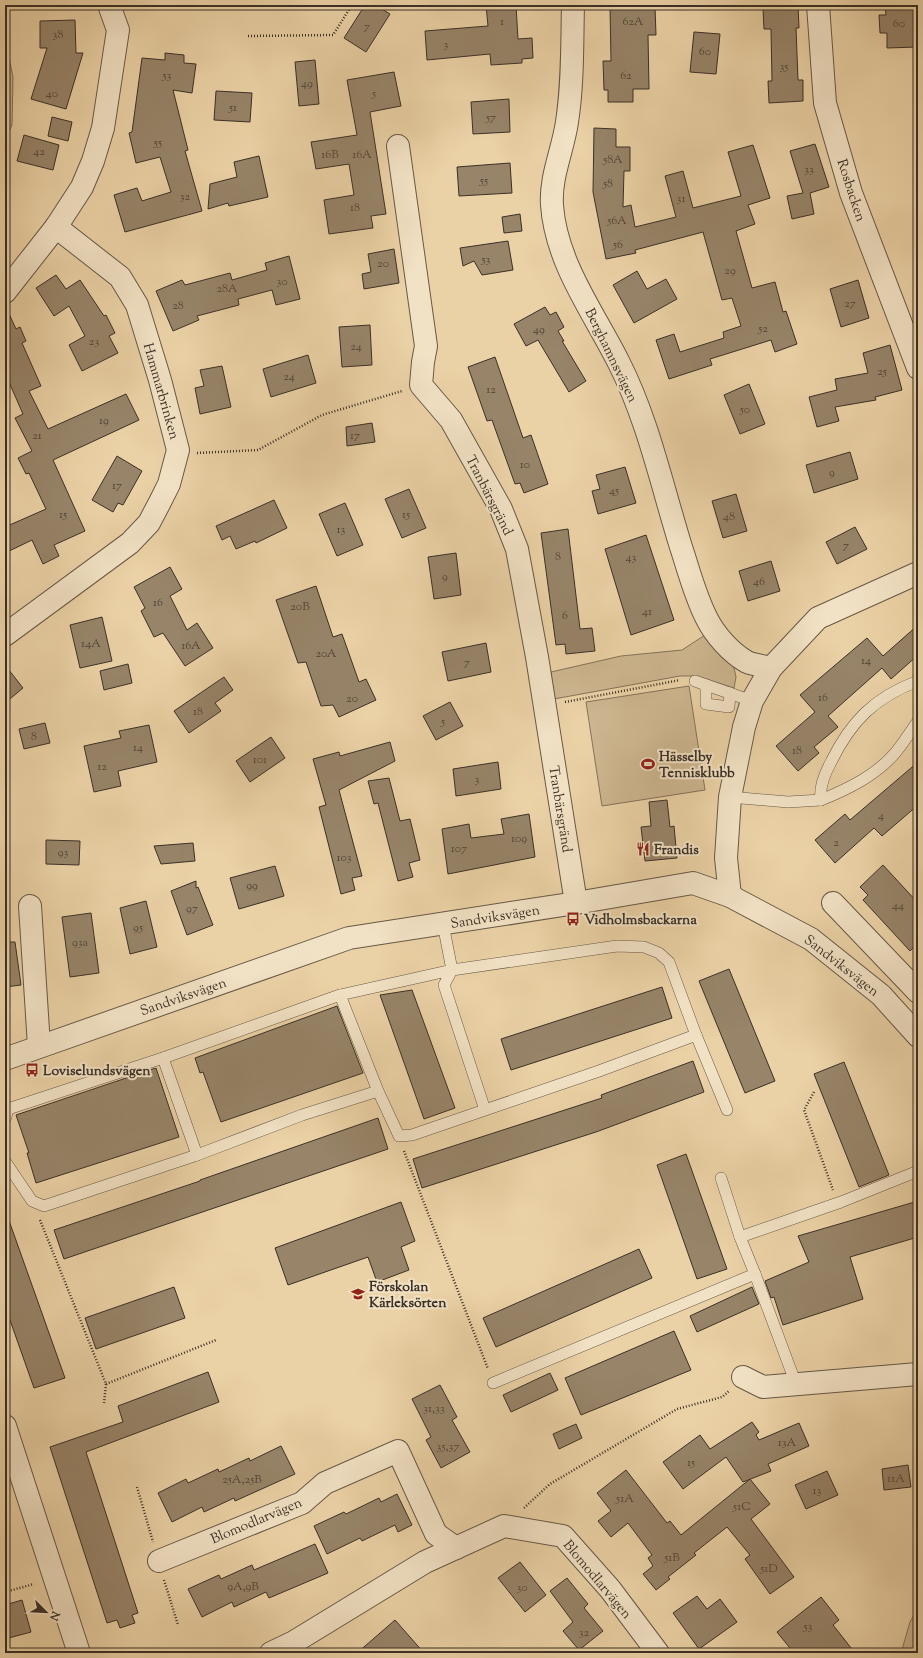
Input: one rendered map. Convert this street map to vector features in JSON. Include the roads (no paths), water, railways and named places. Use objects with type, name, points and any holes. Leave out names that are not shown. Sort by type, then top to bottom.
[{"type":"street","points":[[5,292],[56,227],[82,187],[93,161],[103,128],[118,30],[109,5]]},
{"type":"street","name":"Berghamnsvägen","points":[[572,5],[572,76],[567,124],[555,172],[552,204],[558,242],[566,262],[620,364],[632,393],[647,432],[696,595],[708,621],[730,650],[748,662],[771,668]]},
{"type":"street","name":"Rosbacken","points":[[818,5],[825,103],[851,193],[918,368]]},
{"type":"street","name":"Tranbärsgränd","points":[[398,146],[426,346],[423,362],[422,385],[451,420],[501,509],[517,549],[576,903]]},
{"type":"street","name":"Hammarbrinken","points":[[5,635],[130,543],[149,523],[169,484],[178,450],[160,380],[137,305],[120,277],[56,227]]},
{"type":"street","points":[[730,896],[726,858],[730,797],[744,727],[752,700],[771,668],[818,618],[918,573]]},
{"type":"street","name":"Sandviksvägen","points":[[5,1058],[349,938],[576,903],[693,883],[730,896],[811,938],[881,995],[918,1036]]},
{"type":"street","points":[[833,903],[918,992]]},
{"type":"street","points":[[30,906],[39,1046]]},
{"type":"street","points":[[743,1377],[763,1387],[918,1374]]},
{"type":"street","points":[[5,1426],[79,1653]]},
{"type":"street","name":"Blomodlarvägen","points":[[159,1561],[302,1503],[325,1482],[398,1451],[436,1534],[456,1548],[504,1526],[563,1536],[610,1589],[658,1653]]},
{"type":"street","points":[[271,1653],[298,1648],[425,1562],[456,1548]]},
{"type":"lane","points":[[696,681],[752,700]]},
{"type":"lane","points":[[821,800],[820,794],[826,771],[842,740],[861,715],[871,706],[900,688],[918,681]]},
{"type":"lane","points":[[706,685],[706,704],[729,707],[730,692]]},
{"type":"lane","points":[[730,797],[788,802],[821,800],[844,791],[872,774],[896,753],[918,721]]},
{"type":"lane","points":[[443,924],[452,970],[444,984],[485,1110]]},
{"type":"lane","points":[[5,1120],[8,1109],[162,1058],[340,995],[452,970],[617,946],[644,947],[659,953],[669,962],[696,1035],[727,1110]]},
{"type":"lane","points":[[340,995],[378,1091],[398,1136],[412,1135],[599,1071],[696,1035]]},
{"type":"lane","points":[[162,1058],[198,1155]]},
{"type":"lane","points":[[5,1161],[32,1200],[44,1206],[198,1155],[302,1115],[378,1091]]},
{"type":"lane","points":[[740,1236],[838,1204],[918,1172]]},
{"type":"lane","points":[[722,1178],[740,1236],[796,1384]]},
{"type":"lane","points":[[493,1383],[755,1274]]},
{"type":"place","name":"Hässelby Tennisklubb","points":[[648,764]]},
{"type":"place","name":"Frandis","points":[[643,849]]},
{"type":"place","name":"Vidholmsbackarna","points":[[573,919]]},
{"type":"place","name":"Loviselundsvägen","points":[[32,1070]]},
{"type":"place","name":"Förskolan Kärleksörten","points":[[358,1294]]}]
